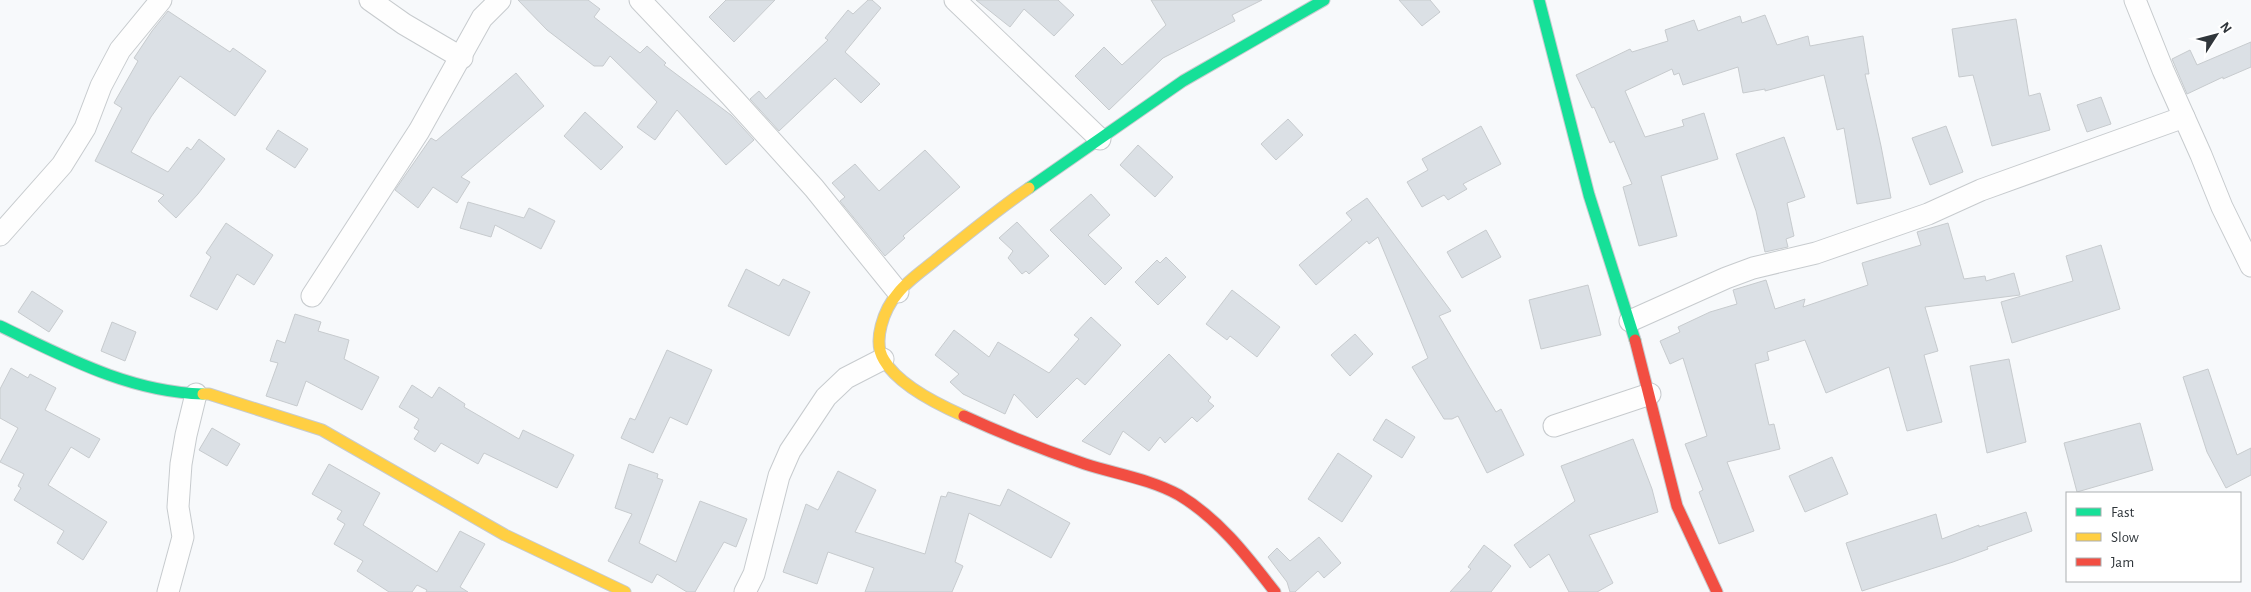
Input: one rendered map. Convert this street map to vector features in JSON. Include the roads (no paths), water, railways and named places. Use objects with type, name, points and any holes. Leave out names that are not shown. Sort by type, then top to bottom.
[{"type":"street","points":[[0,236],[62,165],[85,128],[101,86],[120,50],[161,0]]},
{"type":"street","points":[[370,0],[404,24],[462,58]]},
{"type":"street","points":[[312,296],[419,131],[462,58],[482,18],[500,0]]},
{"type":"street","points":[[640,0],[730,94],[814,188],[898,292]]},
{"type":"street","points":[[955,0],[1100,139]]},
{"type":"street","points":[[1275,592],[1242,549],[1207,516],[1178,495],[1144,481],[1085,464],[984,425],[946,408],[900,379],[883,359],[879,334],[886,310],[898,292],[992,214],[1183,81],[1324,0]]},
{"type":"street","points":[[1539,0],[1589,195],[1630,321],[1650,394],[1677,506],[1717,592]]},
{"type":"street","points":[[2136,0],[2162,70],[2202,155],[2222,207],[2251,266]]},
{"type":"street","points":[[1630,321],[1726,278],[1762,266],[1816,253],[1928,214],[1981,190],[2184,117]]},
{"type":"street","points":[[0,326],[113,378],[153,388],[210,394],[322,430],[505,534],[612,587],[626,592]]},
{"type":"street","points":[[746,592],[754,574],[779,476],[790,451],[826,397],[846,378],[883,359]]},
{"type":"street","points":[[168,592],[184,537],[178,507],[181,464],[196,394]]},
{"type":"street","points":[[1554,426],[1650,394]]}]
